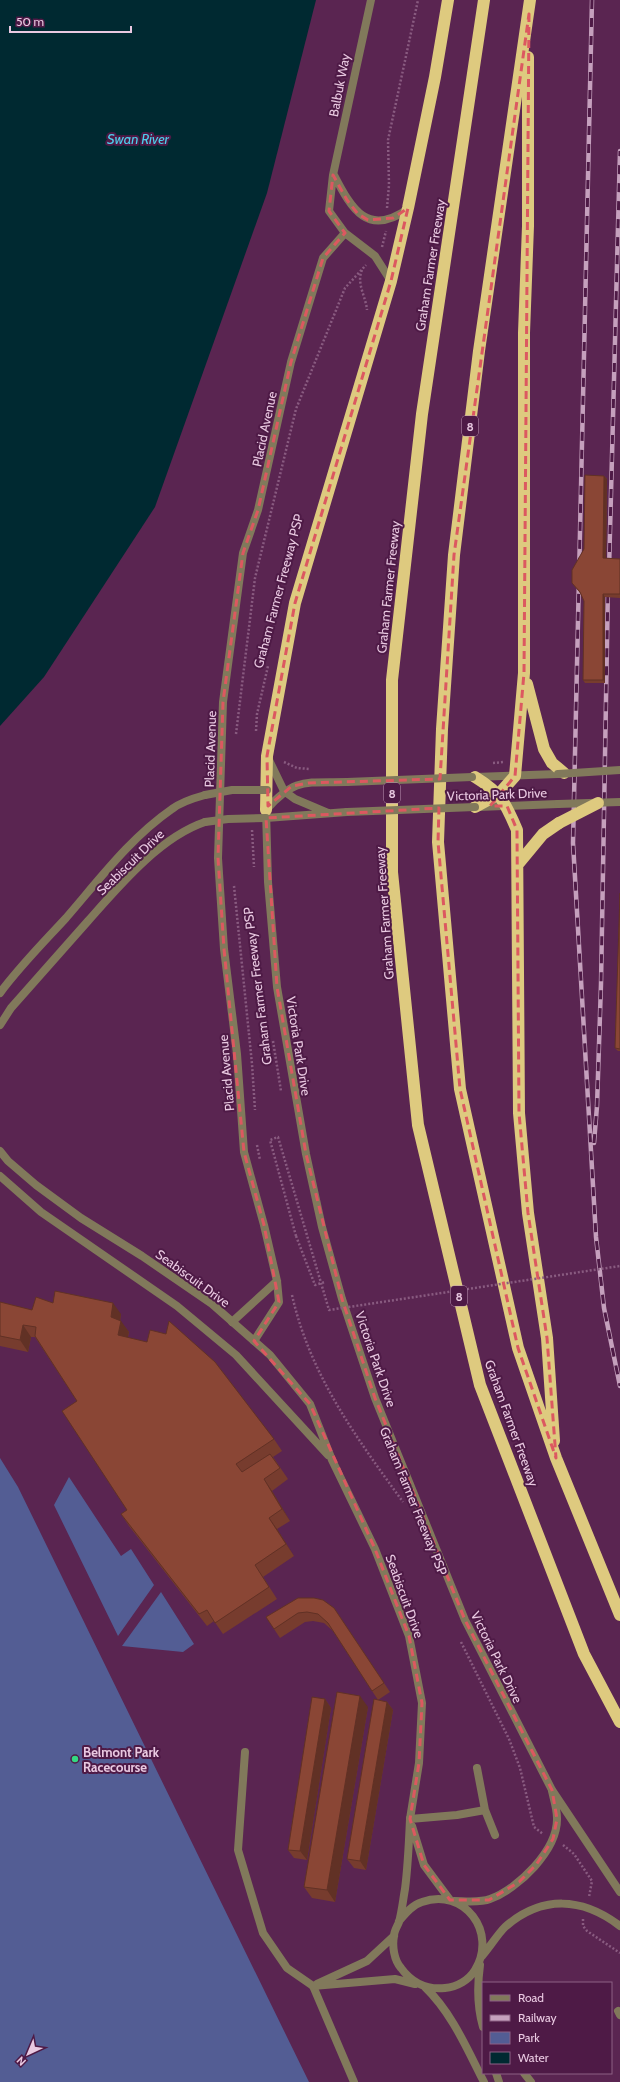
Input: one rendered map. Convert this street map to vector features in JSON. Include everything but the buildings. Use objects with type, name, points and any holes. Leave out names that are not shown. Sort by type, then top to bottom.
[{"type":"highway","points":[[266,814],[268,790],[267,756],[295,603],[391,281],[408,208],[435,77],[448,0]]},
{"type":"highway","name":"Graham Farmer Freeway","points":[[484,0],[422,414],[392,680],[392,872],[418,1125],[480,1385],[584,1654],[620,1722]]},
{"type":"highway","name":"8","points":[[530,0],[479,350],[454,555],[442,729],[438,842],[460,1089],[518,1348],[556,1458],[620,1615]]},
{"type":"highway","points":[[475,807],[499,794],[514,776],[524,673],[524,333],[528,226],[528,14]]},
{"type":"highway","points":[[524,673],[544,749],[552,763],[560,772]]},
{"type":"highway","points":[[475,777],[499,794],[507,806],[517,830],[519,863],[519,1113],[528,1213],[547,1338],[556,1458]]},
{"type":"highway","points":[[519,863],[543,834],[559,823],[598,803]]},
{"type":"street","name":"Balbuk Way","points":[[370,0],[334,175],[329,212],[345,233],[375,256],[391,281]]},
{"type":"street","points":[[334,175],[347,200],[358,214],[368,220],[387,220],[397,216],[408,208]]},
{"type":"street","name":"Placid Avenue","points":[[254,1341],[279,1302],[277,1281],[244,1152],[237,1054],[224,949],[218,858],[223,702],[243,552],[258,510],[291,362],[323,258],[345,233]]},
{"type":"street","points":[[267,756],[284,791]]},
{"type":"street","name":"Victoria Park Drive","points":[[620,770],[560,772],[514,776],[308,783],[292,786],[284,791],[266,814],[268,882],[277,987],[306,1154],[322,1227],[342,1299],[375,1398],[465,1620],[552,1790],[620,1892]]},
{"type":"street","name":"Seabiscuit Drive","points":[[0,993],[17,971],[67,916],[90,888],[140,836],[172,808],[205,795],[232,790],[284,791]]},
{"type":"street","name":"Victoria Park Drive","points":[[284,791],[296,799],[328,812],[620,802]]},
{"type":"street","name":"Seabiscuit Drive","points":[[0,1025],[11,1008],[124,880],[171,838],[191,826],[205,822],[251,818],[266,814],[328,812]]},
{"type":"street","name":"Seabiscuit Drive","points":[[0,1151],[8,1161],[36,1185],[81,1218],[142,1256],[206,1300],[270,1355],[310,1404],[332,1460],[374,1549],[409,1636],[422,1703],[419,1763],[410,1820],[405,1888],[399,1921]]},
{"type":"street","name":"Seabiscuit Drive","points":[[0,1176],[40,1212],[177,1306],[236,1355],[332,1460]]},
{"type":"street","points":[[232,1322],[277,1281]]},
{"type":"street","points":[[245,1752],[238,1850],[263,1934],[287,1968],[313,1986],[354,2082]]},
{"type":"street","points":[[477,1768],[485,1810],[495,1835]]},
{"type":"street","points":[[484,2082],[457,2029],[436,1998],[408,1977],[398,1965],[394,1951],[394,1936],[399,1921],[408,1910],[421,1902],[435,1899],[451,1901],[490,1900],[519,1882],[536,1865],[553,1839],[557,1819],[552,1790]]},
{"type":"street","points":[[482,2023],[478,2008],[477,1984],[484,1943],[478,1924],[465,1908],[451,1901],[424,1865],[410,1820],[457,1816],[485,1810]]},
{"type":"street","points":[[313,1986],[395,1979],[438,1989],[451,1987],[463,1982],[473,1973],[481,1959],[504,1928],[524,1913],[546,1905],[561,1902],[586,1909],[620,1926]]},
{"type":"street","points":[[313,1986],[367,1961],[394,1936]]},
{"type":"street","points":[[525,2074],[531,2082]]},
{"type":"path","points":[[366,312],[360,274],[382,246],[387,231],[389,185],[388,140],[418,0]]},
{"type":"path","name":"Graham Farmer Freeway PSP","points":[[255,736],[257,714],[268,662]]},
{"type":"path","points":[[280,757],[284,762],[297,768],[315,770]]},
{"type":"path","points":[[251,818],[254,870]]},
{"type":"path","name":"Graham Farmer Freeway PSP","points":[[271,1035],[282,1096]]},
{"type":"path","points":[[326,1282],[320,1283],[315,1285],[296,1236],[270,1140],[278,1137],[296,1197],[320,1280],[322,1287],[329,1310],[620,1266]]},
{"type":"path","points":[[324,1274],[328,1289]]},
{"type":"path","points":[[332,1303],[334,1310]]},
{"type":"path","name":"Graham Farmer Freeway PSP","points":[[395,1481],[404,1506]]},
{"type":"path","points":[[459,1638],[509,1739],[520,1768],[534,1828],[569,1848],[592,1881],[583,1920],[584,1927],[620,1953]]},
{"type":"highlighted area","points":[[529,14],[524,673],[515,776],[490,806],[507,806],[517,830],[519,1113],[528,1213],[547,1338],[556,1458],[518,1348],[460,1089],[438,842],[439,808],[266,818],[277,987],[306,1154],[342,1299],[375,1398],[465,1620],[552,1790],[557,1819],[553,1839],[536,1865],[519,1882],[489,1900],[450,1900],[424,1865],[410,1819],[419,1763],[422,1703],[409,1636],[375,1549],[310,1404],[254,1341],[279,1302],[264,1225],[244,1152],[224,949],[218,858],[223,702],[243,553],[258,510],[291,362],[323,258],[345,233],[329,211],[333,175],[347,200],[358,214],[368,220],[393,218],[408,208],[391,281],[295,603],[267,756],[268,806],[292,786],[308,783],[440,779],[454,555]]},
{"type":"green space","name":"Belmont Park Racecourse","points":[[0,1458],[18,1487],[309,2082],[0,2082]]},
{"type":"green space","points":[[69,1477],[121,1556],[131,1549],[154,1585],[118,1636],[54,1505]]},
{"type":"green space","points":[[161,1592],[194,1644],[183,1652],[122,1646]]},
{"type":"water","name":"Swan River","points":[[0,0],[316,0],[267,193],[155,507],[44,677],[0,726]]},
{"type":"railway","points":[[592,0],[573,843],[596,1237],[604,1308],[620,1386]]},
{"type":"railway","points":[[609,570],[620,151]]},
{"type":"railway","points":[[594,1143],[597,1106],[601,984],[608,586]]},
{"type":"place","name":"Belmont Park Racecourse","points":[[75,1759]]}]
